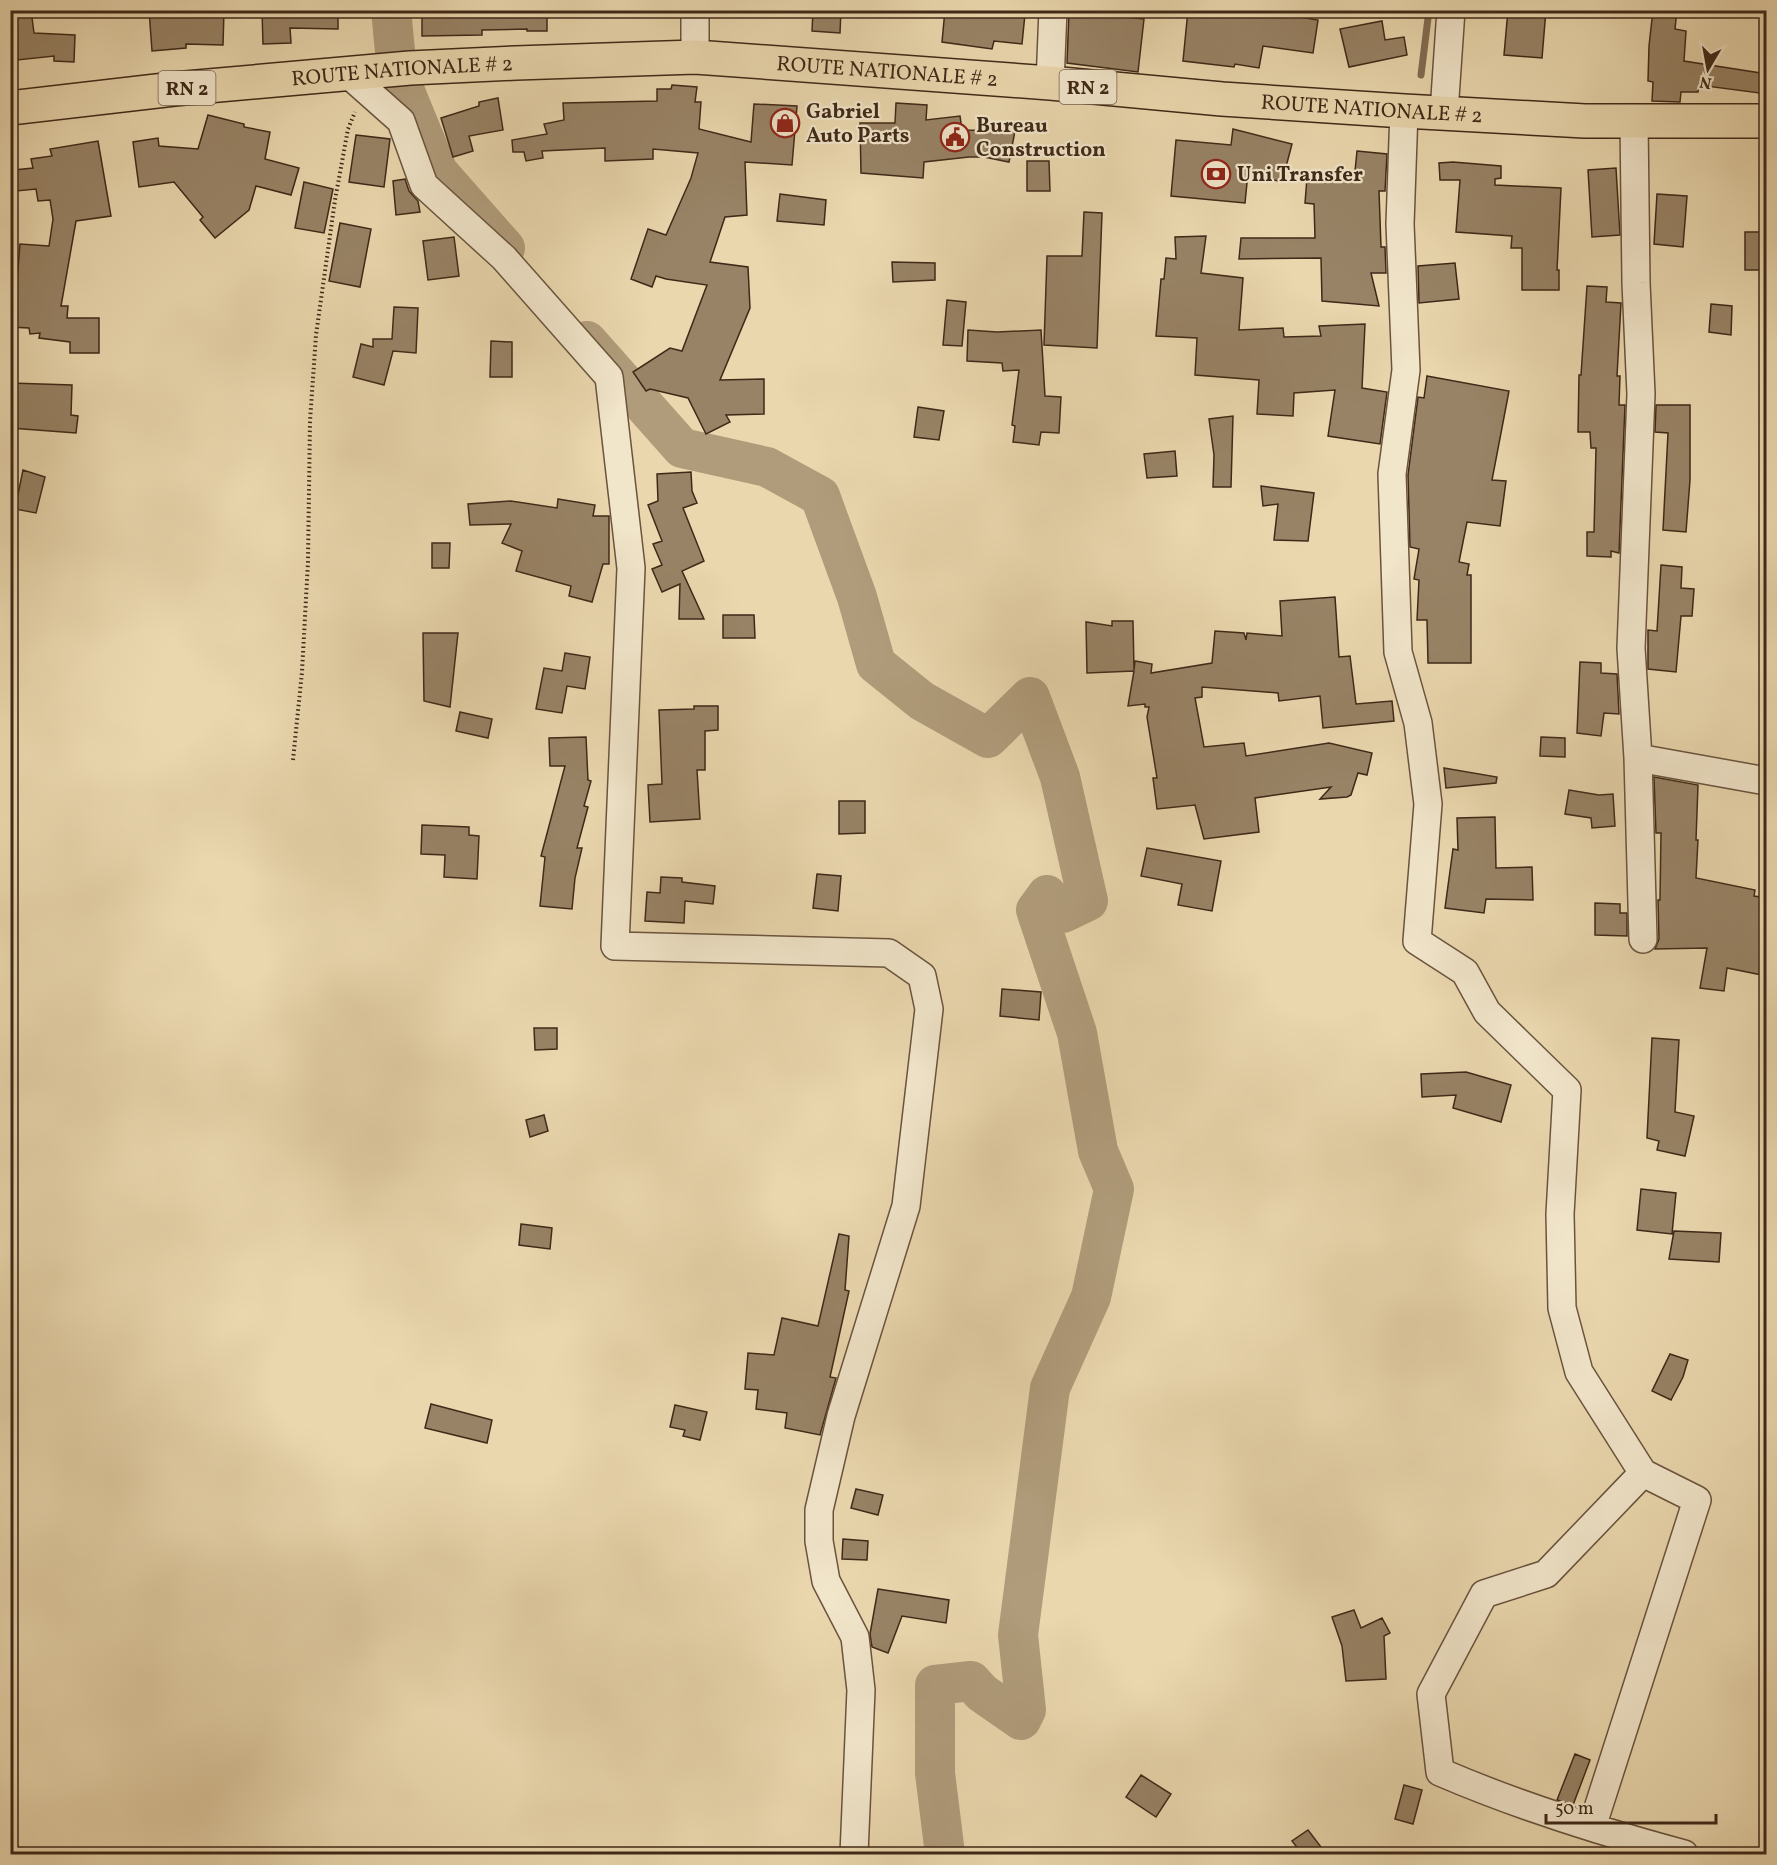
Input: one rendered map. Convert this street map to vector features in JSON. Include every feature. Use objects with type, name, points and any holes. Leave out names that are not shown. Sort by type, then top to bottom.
[{"type":"main road","name":"ROUTE NATIONALE # 2","points":[[10,108],[174,89],[359,79],[410,68],[695,57],[1050,83],[1222,99],[1404,111],[1586,121],[1767,121]]},
{"type":"street","points":[[695,10],[695,57]]},
{"type":"street","points":[[1050,83],[1053,10]]},
{"type":"street","points":[[1444,112],[1450,10]]},
{"type":"street","points":[[359,79],[400,121],[424,185],[504,258],[609,377],[631,568],[615,946],[889,953],[922,976],[928,1009],[906,1206],[841,1416],[819,1510],[819,1541],[826,1581],[855,1637],[861,1690],[854,1854]]},
{"type":"street","points":[[1404,111],[1400,224],[1406,370],[1392,474],[1398,652],[1418,723],[1428,804],[1417,941],[1465,972],[1487,1012],[1567,1089],[1560,1214],[1562,1308],[1579,1372],[1643,1473],[1697,1500],[1592,1827]]},
{"type":"street","points":[[1634,122],[1636,283],[1641,394],[1631,648],[1638,758],[1643,939]]},
{"type":"street","points":[[1638,758],[1767,781]]},
{"type":"street","points":[[1643,1473],[1546,1574],[1484,1594],[1431,1694],[1440,1772],[1488,1793],[1684,1854]]},
{"type":"path","points":[[293,760],[302,672],[308,561],[310,421],[316,335],[335,200],[359,79]]},
{"type":"building","points":[[10,10],[31,10],[34,33],[75,35],[74,62],[54,61],[54,56],[17,60],[17,56],[10,57]]},
{"type":"building","points":[[149,10],[224,10],[223,45],[186,44],[186,48],[152,51]]},
{"type":"building","points":[[262,10],[338,10],[338,29],[290,28],[291,43],[263,44]]},
{"type":"building","points":[[422,10],[547,10],[547,31],[482,30],[482,35],[422,36]]},
{"type":"building","points":[[813,10],[841,10],[840,33],[812,31]]},
{"type":"building","points":[[945,10],[995,10],[1025,14],[1022,44],[994,41],[992,49],[942,42]]},
{"type":"building","points":[[1188,10],[1237,10],[1272,17],[1273,10],[1294,10],[1293,16],[1318,20],[1313,53],[1263,46],[1259,68],[1183,61]]},
{"type":"building","points":[[1508,10],[1546,10],[1542,58],[1504,55]]},
{"type":"building","points":[[1653,10],[1677,10],[1675,29],[1686,31],[1684,61],[1767,74],[1767,94],[1699,85],[1698,92],[1681,92],[1680,102],[1652,101],[1653,82],[1648,81]]},
{"type":"building","points":[[1069,11],[1144,19],[1138,72],[1067,63]]},
{"type":"building","points":[[1382,21],[1385,40],[1404,37],[1407,55],[1349,67],[1340,29]]},
{"type":"building","points":[[672,85],[697,87],[695,102],[701,102],[699,129],[751,142],[754,104],[797,106],[792,165],[745,162],[747,215],[725,217],[710,262],[748,267],[750,308],[720,380],[764,379],[764,414],[726,415],[730,422],[706,434],[688,398],[650,389],[646,391],[633,372],[670,348],[682,351],[707,285],[656,276],[652,287],[631,279],[648,229],[666,235],[691,178],[698,153],[653,149],[653,159],[605,161],[605,148],[542,151],[543,158],[526,161],[524,152],[513,152],[512,140],[547,134],[544,124],[564,120],[563,103],[657,101],[657,89],[671,89]]},
{"type":"building","points":[[498,98],[503,130],[469,136],[473,151],[453,157],[441,118],[479,106],[479,102]]},
{"type":"building","points":[[896,103],[927,105],[926,120],[960,116],[962,130],[1015,131],[1009,162],[984,157],[969,157],[924,162],[923,178],[861,173],[860,123],[895,123]]},
{"type":"building","points":[[208,115],[244,124],[244,127],[270,132],[265,159],[299,168],[291,195],[256,186],[249,210],[215,238],[200,220],[203,217],[174,182],[139,187],[133,142],[158,138],[159,146],[198,149]]},
{"type":"building","points":[[1233,129],[1292,144],[1282,182],[1248,173],[1245,203],[1171,196],[1176,140],[1231,145]]},
{"type":"building","points":[[356,135],[390,139],[384,187],[349,182]]},
{"type":"building","points":[[98,141],[111,216],[76,221],[61,306],[68,306],[67,318],[99,318],[99,353],[70,353],[70,342],[39,338],[40,333],[30,334],[29,328],[10,327],[10,305],[15,306],[20,244],[49,246],[53,219],[50,200],[38,201],[36,189],[16,191],[14,170],[33,168],[31,159],[52,156],[50,149]]},
{"type":"building","points":[[1357,151],[1387,154],[1385,191],[1379,191],[1381,247],[1385,247],[1386,273],[1371,273],[1379,306],[1322,301],[1321,258],[1239,259],[1241,238],[1315,238],[1314,204],[1305,203],[1307,178],[1354,181]]},
{"type":"building","points":[[1027,161],[1049,161],[1050,191],[1027,191]]},
{"type":"building","points":[[1439,163],[1501,166],[1501,178],[1495,179],[1495,185],[1561,188],[1557,270],[1559,270],[1559,290],[1522,290],[1522,248],[1511,248],[1512,236],[1456,232],[1460,180],[1440,180]]},
{"type":"building","points":[[1616,168],[1620,235],[1592,237],[1588,170]]},
{"type":"building","points":[[405,179],[409,191],[418,201],[420,212],[396,215],[393,181]]},
{"type":"building","points":[[304,182],[333,189],[324,233],[295,228]]},
{"type":"building","points":[[780,194],[826,200],[824,225],[777,221]]},
{"type":"building","points":[[1657,194],[1687,196],[1683,247],[1654,244]]},
{"type":"building","points":[[1084,212],[1102,213],[1097,348],[1044,345],[1047,256],[1082,256]]},
{"type":"building","points":[[340,223],[371,229],[360,287],[329,281]]},
{"type":"building","points":[[1745,232],[1767,232],[1767,270],[1745,270]]},
{"type":"building","points":[[1206,236],[1201,273],[1243,278],[1239,330],[1283,328],[1284,337],[1321,336],[1319,326],[1365,324],[1362,388],[1387,392],[1380,444],[1328,436],[1335,390],[1294,393],[1293,416],[1257,414],[1259,380],[1195,375],[1197,338],[1156,336],[1161,279],[1164,279],[1166,258],[1176,259],[1175,237]]},
{"type":"building","points":[[454,237],[459,276],[428,280],[423,241]]},
{"type":"building","points":[[892,262],[935,263],[935,280],[893,282]]},
{"type":"building","points":[[1455,263],[1459,299],[1419,303],[1418,266]]},
{"type":"building","points":[[1587,286],[1607,287],[1606,302],[1621,303],[1617,376],[1620,376],[1619,405],[1625,405],[1619,553],[1611,551],[1611,557],[1587,556],[1587,532],[1594,532],[1596,448],[1591,448],[1590,432],[1578,432],[1579,375],[1581,375]]},
{"type":"building","points":[[947,300],[966,302],[962,346],[943,345]]},
{"type":"building","points":[[1711,304],[1732,306],[1731,335],[1709,332]]},
{"type":"building","points":[[394,307],[418,308],[416,353],[393,351],[384,385],[353,377],[361,344],[373,347],[373,339],[392,339]]},
{"type":"building","points":[[968,330],[997,332],[1041,330],[1045,396],[1061,397],[1059,433],[1041,432],[1039,445],[1013,442],[1015,426],[1012,425],[1019,370],[1003,371],[1002,363],[967,361]]},
{"type":"building","points":[[491,341],[512,342],[512,377],[490,377]]},
{"type":"building","points":[[1427,376],[1509,391],[1492,480],[1506,481],[1500,526],[1467,522],[1459,562],[1469,564],[1467,575],[1471,575],[1471,663],[1428,663],[1427,620],[1417,620],[1419,580],[1414,579],[1419,549],[1410,547],[1408,475],[1418,397],[1424,398]]},
{"type":"building","points":[[10,383],[72,385],[71,415],[78,416],[76,433],[10,428]]},
{"type":"building","points":[[1656,405],[1690,405],[1690,480],[1686,532],[1663,530],[1668,433],[1655,432]]},
{"type":"building","points":[[918,407],[944,411],[939,440],[914,437]]},
{"type":"building","points":[[1233,416],[1231,487],[1213,487],[1214,455],[1209,419]]},
{"type":"building","points":[[1175,451],[1177,476],[1147,478],[1144,454]]},
{"type":"building","points":[[23,470],[45,477],[36,513],[15,509]]},
{"type":"building","points":[[691,472],[692,491],[697,503],[683,508],[704,561],[682,571],[704,619],[679,619],[680,584],[662,592],[652,569],[662,565],[653,544],[662,541],[648,505],[658,501],[657,474]]},
{"type":"building","points":[[1261,486],[1314,493],[1308,541],[1274,540],[1278,504],[1263,506]]},
{"type":"building","points":[[558,499],[595,505],[593,516],[609,516],[609,564],[603,564],[592,602],[569,596],[571,586],[516,571],[522,551],[502,543],[511,524],[470,525],[468,504],[511,501],[557,508]]},
{"type":"building","points":[[432,543],[450,543],[449,568],[432,568]]},
{"type":"building","points":[[1661,565],[1682,567],[1681,588],[1694,589],[1692,616],[1681,616],[1676,672],[1648,669],[1648,630],[1657,631]]},
{"type":"building","points":[[1335,597],[1339,657],[1350,656],[1356,704],[1392,701],[1394,721],[1323,728],[1320,696],[1279,701],[1278,693],[1202,687],[1202,697],[1195,698],[1204,747],[1244,743],[1246,756],[1329,743],[1372,753],[1367,775],[1358,773],[1351,795],[1320,799],[1331,787],[1255,798],[1259,832],[1204,839],[1195,805],[1157,809],[1153,778],[1157,778],[1147,717],[1149,707],[1145,707],[1145,704],[1128,706],[1134,671],[1087,673],[1086,622],[1112,626],[1112,621],[1133,621],[1134,670],[1135,661],[1152,664],[1151,673],[1212,663],[1215,631],[1244,633],[1246,640],[1247,633],[1282,636],[1280,601]]},
{"type":"building","points":[[723,615],[754,615],[755,638],[723,638]]},
{"type":"building","points":[[423,633],[458,633],[450,707],[424,701]]},
{"type":"building","points":[[565,653],[590,657],[585,689],[567,686],[562,713],[536,709],[544,668],[562,671]]},
{"type":"building","points":[[1580,662],[1601,663],[1601,673],[1617,674],[1619,714],[1604,713],[1601,736],[1577,733]]},
{"type":"building","points":[[694,706],[718,706],[718,730],[705,731],[705,770],[697,770],[700,819],[650,822],[648,785],[662,784],[659,710],[694,709]]},
{"type":"building","points":[[460,712],[492,719],[488,738],[456,731]]},
{"type":"building","points":[[586,737],[588,780],[591,781],[584,806],[588,807],[577,848],[582,848],[575,878],[572,909],[540,906],[545,857],[541,856],[565,766],[550,766],[549,738]]},
{"type":"building","points":[[1541,737],[1565,738],[1565,757],[1540,756]]},
{"type":"building","points":[[1444,768],[1497,777],[1496,783],[1446,788]]},
{"type":"building","points":[[1654,777],[1698,785],[1696,878],[1755,890],[1754,896],[1767,898],[1767,948],[1762,975],[1727,968],[1724,991],[1700,988],[1707,948],[1655,949],[1659,939],[1661,833],[1656,833]]},
{"type":"building","points":[[1569,790],[1599,795],[1613,794],[1615,826],[1592,828],[1591,818],[1565,814]]},
{"type":"building","points":[[839,801],[865,801],[865,833],[839,834]]},
{"type":"building","points":[[1495,817],[1496,868],[1532,867],[1533,900],[1486,899],[1484,913],[1445,908],[1453,849],[1458,850],[1457,818]]},
{"type":"building","points":[[422,825],[469,827],[469,835],[479,836],[477,879],[444,877],[445,855],[421,854]]},
{"type":"building","points":[[1147,848],[1221,861],[1212,911],[1178,905],[1182,884],[1141,876]]},
{"type":"building","points":[[817,874],[841,876],[838,911],[813,908]]},
{"type":"building","points":[[661,877],[682,878],[682,882],[715,886],[713,904],[685,901],[684,923],[645,921],[647,892],[660,893]]},
{"type":"building","points":[[1595,903],[1620,904],[1620,913],[1627,913],[1627,936],[1595,935]]},
{"type":"building","points":[[1002,989],[1041,992],[1039,1020],[1000,1016]]},
{"type":"building","points":[[534,1028],[557,1028],[557,1049],[535,1050]]},
{"type":"building","points":[[1652,1038],[1679,1040],[1675,1112],[1694,1116],[1685,1156],[1657,1150],[1659,1141],[1647,1138]]},
{"type":"building","points":[[1466,1072],[1511,1085],[1501,1122],[1453,1108],[1456,1095],[1422,1097],[1421,1074]]},
{"type":"building","points":[[544,1115],[548,1131],[530,1137],[526,1120]]},
{"type":"building","points":[[1641,1189],[1676,1193],[1672,1234],[1637,1230]]},
{"type":"building","points":[[521,1224],[552,1228],[550,1249],[519,1245]]},
{"type":"building","points":[[1674,1231],[1721,1233],[1719,1262],[1669,1259]]},
{"type":"building","points":[[839,1234],[849,1236],[845,1290],[849,1291],[830,1377],[836,1378],[820,1435],[785,1428],[787,1413],[756,1409],[758,1390],[745,1389],[748,1353],[774,1355],[782,1318],[818,1326]]},
{"type":"building","points":[[1670,1354],[1688,1360],[1683,1377],[1671,1400],[1652,1391]]},
{"type":"building","points":[[431,1404],[492,1420],[487,1443],[425,1428]]},
{"type":"building","points":[[675,1405],[707,1412],[700,1440],[683,1436],[685,1430],[670,1427]]},
{"type":"building","points":[[856,1489],[883,1495],[878,1515],[851,1508]]},
{"type":"building","points":[[843,1539],[868,1541],[867,1560],[842,1559]]},
{"type":"building","points":[[878,1589],[949,1600],[946,1623],[902,1616],[888,1653],[872,1647],[870,1634]]},
{"type":"building","points":[[1354,1610],[1361,1628],[1382,1618],[1390,1633],[1384,1636],[1386,1679],[1346,1681],[1342,1646],[1332,1617]]},
{"type":"building","points":[[1575,1754],[1590,1760],[1573,1805],[1557,1800]]},
{"type":"building","points":[[1141,1775],[1171,1794],[1156,1817],[1126,1797]]},
{"type":"building","points":[[1404,1785],[1422,1790],[1413,1824],[1395,1819]]},
{"type":"building","points":[[1308,1830],[1321,1847],[1310,1854],[1302,1854],[1292,1841]]},
{"type":"waterway","points":[[391,10],[397,72],[438,172],[505,248]]},
{"type":"waterway","points":[[1421,75],[1429,10]]},
{"type":"waterway","points":[[587,341],[682,448],[767,467],[820,496],[857,597],[876,664],[922,701],[988,738],[1030,697],[1060,777],[1088,901],[1063,913],[1047,895],[1036,910],[1077,1033],[1098,1151],[1114,1189],[1091,1297],[1050,1388],[1018,1635],[1026,1710],[1021,1720],[982,1693],[971,1681],[935,1685],[935,1773],[945,1854]]},
{"type":"place","name":"Gabriel Auto Parts","points":[[785,123]]},
{"type":"place","name":"Bureau Construction","points":[[955,137]]},
{"type":"place","name":"Uni Transfer","points":[[1216,174]]}]
